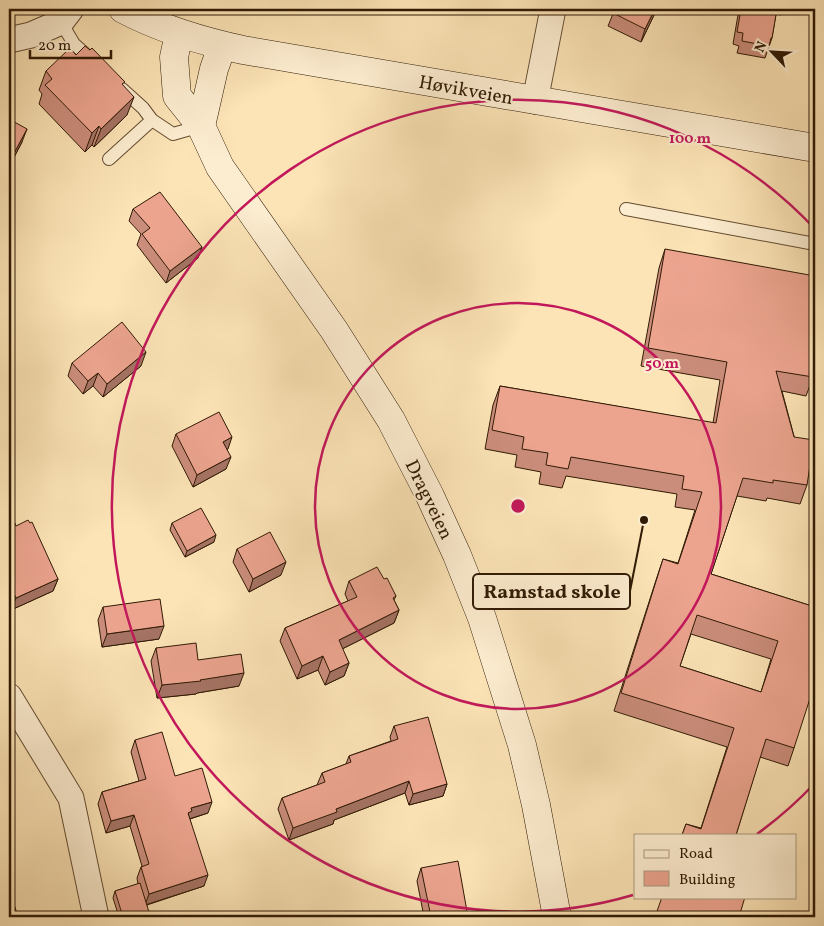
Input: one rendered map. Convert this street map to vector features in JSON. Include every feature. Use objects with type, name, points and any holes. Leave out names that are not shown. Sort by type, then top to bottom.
[{"type":"main road","name":"Høvikveien","points":[[123,9],[141,19],[179,34],[222,46],[815,148]]},
{"type":"main road","name":"Dragveien","points":[[179,34],[174,57],[176,96],[201,126],[220,167],[362,372],[391,420],[430,496],[457,555],[482,618],[511,710],[536,805],[557,917]]},
{"type":"main road","points":[[201,126],[214,69],[222,46]]},
{"type":"street","points":[[535,101],[552,9]]},
{"type":"street","points":[[9,40],[31,35],[66,15]]},
{"type":"street","points":[[9,696],[71,798],[96,917]]},
{"type":"lane","points":[[66,15],[74,44],[102,70]]},
{"type":"lane","points":[[116,83],[143,108],[152,120],[173,134],[201,126]]},
{"type":"lane","points":[[109,159],[152,120]]},
{"type":"lane","points":[[626,210],[815,244]]},
{"type":"building","points":[[615,9],[655,9],[645,29],[613,13]]},
{"type":"building","points":[[741,9],[777,9],[769,46],[742,41],[743,33],[737,32]]},
{"type":"building","points":[[85,46],[90,50],[92,48],[125,82],[122,84],[134,97],[101,129],[99,126],[92,133],[45,85],[52,79],[46,71],[70,48],[76,55]]},
{"type":"building","points":[[9,119],[27,129],[11,159],[9,158]]},
{"type":"building","points":[[160,192],[202,247],[170,271],[142,234],[150,228],[133,209]]},
{"type":"building","points":[[665,249],[815,276],[815,365],[813,377],[776,371],[794,437],[814,440],[807,485],[773,480],[773,483],[743,478],[711,574],[815,607],[815,683],[794,748],[766,739],[736,834],[682,834],[686,824],[701,829],[734,728],[621,693],[663,559],[678,564],[702,492],[682,489],[684,476],[571,457],[568,469],[546,465],[548,453],[522,449],[524,437],[492,430],[500,386],[716,423],[727,362],[648,348]],"holes":[[[697,615],[778,641],[761,692],[680,666]]]},
{"type":"building","points":[[122,322],[146,352],[107,384],[98,373],[88,381],[72,363]]},
{"type":"building","points":[[219,412],[232,437],[223,442],[231,457],[197,475],[176,434]]},
{"type":"building","points":[[201,508],[216,535],[187,551],[172,523]]},
{"type":"building","points":[[9,510],[16,526],[28,520],[30,523],[32,522],[58,579],[16,598],[9,583]]},
{"type":"building","points":[[270,532],[286,562],[253,579],[237,549]]},
{"type":"building","points":[[377,567],[384,579],[387,578],[396,596],[393,598],[399,610],[339,640],[349,663],[330,672],[323,656],[302,666],[285,628],[357,597],[349,581]]},
{"type":"building","points":[[160,599],[164,626],[107,634],[103,607]]},
{"type":"building","points":[[196,643],[198,660],[241,654],[244,673],[201,681],[162,685],[156,648]]},
{"type":"building","points":[[428,717],[447,784],[413,794],[409,781],[336,809],[337,812],[293,828],[282,798],[325,782],[322,773],[351,762],[349,756],[398,739],[394,726]]},
{"type":"building","points":[[162,732],[175,776],[202,768],[212,802],[191,808],[192,811],[188,813],[208,875],[149,894],[141,867],[149,864],[134,815],[111,821],[102,792],[146,779],[135,740]]},
{"type":"building","points":[[458,861],[468,917],[431,917],[421,868]]},
{"type":"building","points":[[140,883],[149,912],[133,917],[123,917],[115,891]]},
{"type":"building","points":[[9,888],[18,917],[9,917]]},
{"type":"building","points":[[662,898],[745,898],[739,917],[655,917]]},
{"type":"place","name":"Ramstad skole","points":[[644,520]]}]
